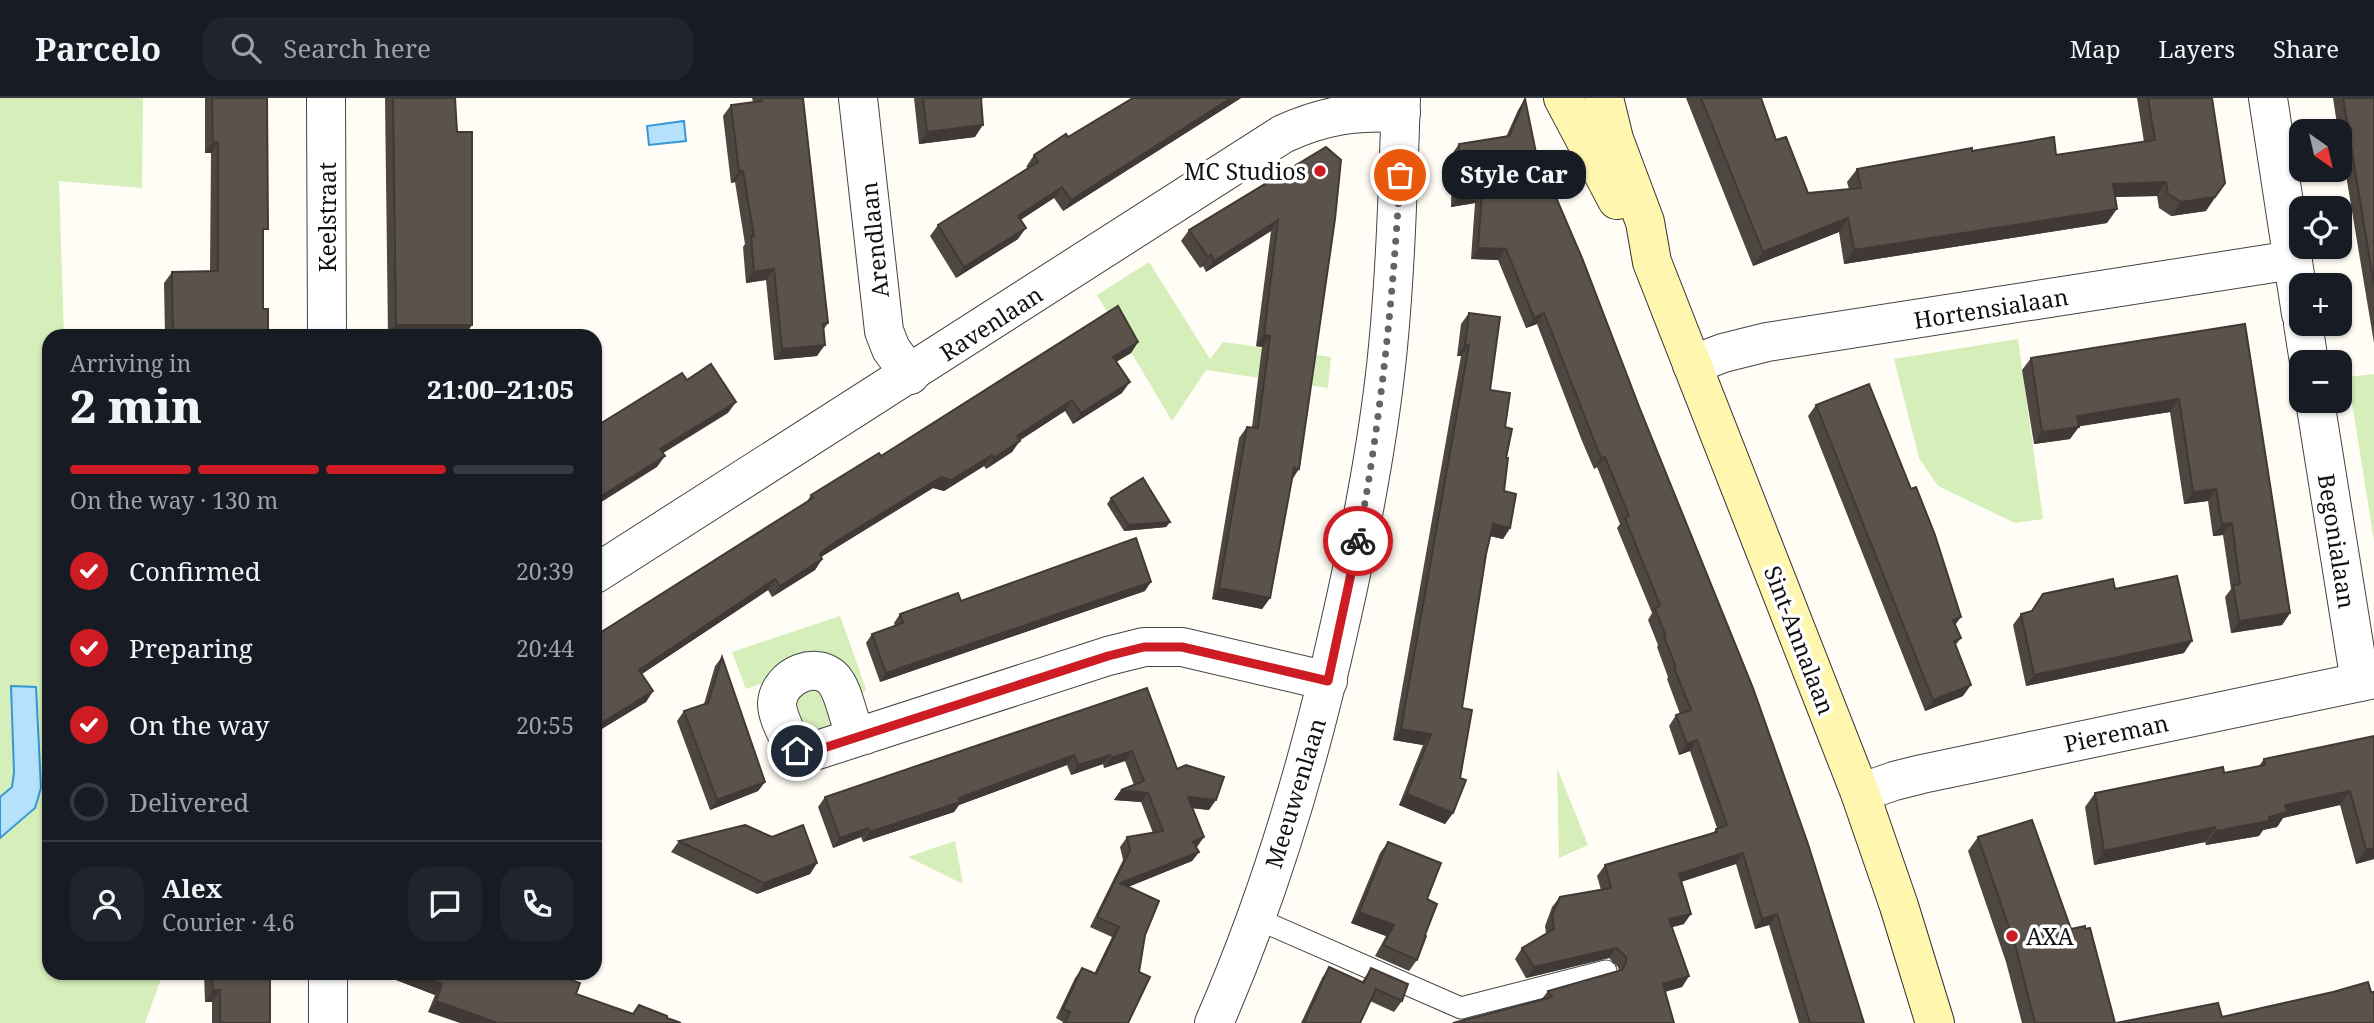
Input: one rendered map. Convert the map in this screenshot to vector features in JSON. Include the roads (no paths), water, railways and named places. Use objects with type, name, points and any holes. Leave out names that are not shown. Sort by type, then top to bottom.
[{"type":"main road","name":"Sint-Annalaan","points":[[1563,98],[1630,227],[1652,262],[1860,793],[1935,1023]]},
{"type":"main road","name":"Sint-Annalaan","points":[[1604,98],[1614,139],[1645,222],[1652,262]]},
{"type":"street","name":"Keelstraat","points":[[326,98],[327,329]]},
{"type":"street","name":"Arendlaan","points":[[859,98],[884,331],[891,349],[910,375]]},
{"type":"street","points":[[2268,98],[2295,273]]},
{"type":"street","name":"Ravenlaan","points":[[602,571],[1283,134],[1345,113],[1401,105]]},
{"type":"street","name":"Meeuwenlaan","points":[[1214,1023],[1255,918],[1292,808],[1328,681],[1353,569],[1374,458],[1388,348],[1401,105]]},
{"type":"street","name":"Hortensialaan","points":[[1692,365],[1723,353],[1767,342],[2293,260]]},
{"type":"street","name":"Begonialaan","points":[[2317,413],[2367,681]]},
{"type":"street","points":[[865,735],[1108,656],[1144,647],[1182,647],[1328,681]]},
{"type":"street","name":"Piereman","points":[[1860,793],[1922,774],[2367,681]]},
{"type":"street","points":[[328,980],[328,1023]]},
{"type":"lane","points":[[1255,918],[1461,1008],[1606,971]]},
{"type":"water","points":[[684,121],[686,141],[649,145],[647,126]]},
{"type":"water","points":[[11,686],[36,687],[41,788],[35,808],[0,838],[0,797],[12,787],[14,772]]},
{"type":"place","name":"MC Studios","points":[[1320,171]]},
{"type":"place","name":"Style Car","points":[[1400,175]]},
{"type":"place","name":"AXA","points":[[2012,936]]}]
